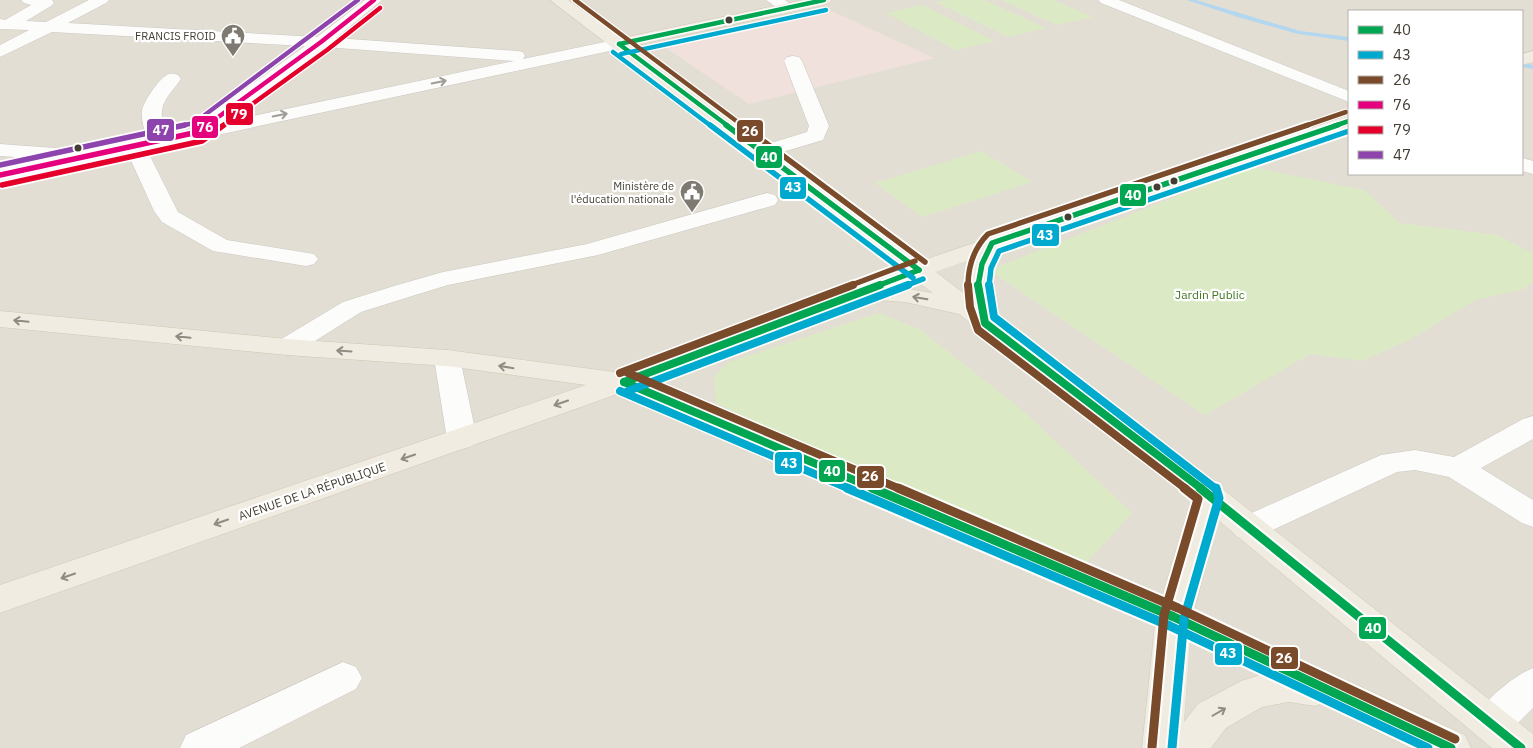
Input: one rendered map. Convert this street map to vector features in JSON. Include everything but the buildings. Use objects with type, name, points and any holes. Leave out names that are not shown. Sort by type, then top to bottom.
[{"type":"main road","points":[[558,0],[919,270],[1209,495],[1521,748]]},
{"type":"main road","points":[[619,44],[780,4],[824,0]]},
{"type":"main road","name":"AVENUE DE LA RÉPUBLIQUE","points":[[0,599],[624,382],[919,270],[1348,121]]},
{"type":"main road","points":[[976,316],[976,282],[981,262],[992,244]]},
{"type":"main road","points":[[859,292],[913,297],[976,316]]},
{"type":"main road","points":[[0,319],[287,347],[447,358],[624,382],[1174,618],[1451,748]]},
{"type":"main road","points":[[1162,748],[1174,618],[1209,495]]},
{"type":"main road","points":[[1188,748],[1212,716],[1254,692],[1289,686],[1336,694]]},
{"type":"street","points":[[4,24],[46,3],[28,0]]},
{"type":"street","points":[[0,52],[101,0]]},
{"type":"street","points":[[198,132],[321,42],[374,0]]},
{"type":"street","points":[[1106,0],[1348,97]]},
{"type":"street","points":[[4,24],[321,42],[550,58]]},
{"type":"street","points":[[0,175],[619,44]]},
{"type":"street","points":[[762,152],[816,136],[819,126],[793,61]]},
{"type":"street","points":[[158,141],[150,112],[152,102],[172,79]]},
{"type":"street","points":[[135,146],[165,211],[170,217],[221,246],[306,259]]},
{"type":"street","points":[[0,150],[84,156]]},
{"type":"street","points":[[287,347],[352,307],[403,291],[443,279],[590,250],[767,200]]},
{"type":"street","points":[[447,358],[462,439]]},
{"type":"street","points":[[1458,468],[1533,426]]},
{"type":"street","points":[[1248,528],[1392,462],[1416,460],[1458,468],[1533,515]]},
{"type":"street","points":[[200,748],[343,678]]},
{"type":"street","points":[[1491,724],[1533,684]]},
{"type":"shaded area","points":[[0,0],[1533,0],[1533,748],[0,748]]},
{"type":"shaded area","points":[[823,7],[934,58],[749,104],[660,44]]},
{"type":"green space","points":[[947,0],[984,0],[1046,28],[1008,37],[936,2]]},
{"type":"green space","points":[[1001,0],[1053,0],[1093,17],[1057,25]]},
{"type":"green space","points":[[923,5],[995,41],[956,50],[886,13]]},
{"type":"green space","points":[[981,151],[1032,182],[922,217],[875,183]]},
{"type":"green space","name":"Jardin Public","points":[[1252,167],[1364,190],[1400,223],[1497,235],[1533,253],[1533,282],[1524,289],[1475,300],[1411,339],[1362,361],[1310,354],[1205,415],[989,270]]},
{"type":"green space","points":[[879,313],[919,329],[1021,409],[1132,513],[1071,580],[716,403],[714,377],[729,362]]},
{"type":"waterway","points":[[1190,0],[1300,33],[1348,39]]},
{"type":"waterway","points":[[1525,65],[1533,67]]},
{"type":"transit line","name":"47","points":[[0,165],[194,123],[358,0]]},
{"type":"transit line","name":"76","points":[[0,175],[198,132],[321,42],[374,0]]},
{"type":"transit line","name":"26","points":[[575,0],[925,262]]},
{"type":"transit line","name":"40","points":[[619,44],[824,0]]},
{"type":"transit line","name":"79","points":[[2,185],[202,141],[327,50],[380,8]]},
{"type":"transit line","name":"43","points":[[621,54],[826,10]]},
{"type":"transit line","name":"40","points":[[619,44],[919,270]]},
{"type":"transit line","name":"43","points":[[613,52],[913,278]]},
{"type":"transit line","name":"26","points":[[1152,747],[1164,615],[1198,499],[978,330],[973,320],[968,294],[970,266],[980,242],[988,234],[1346,112]]},
{"type":"transit line","name":"40","points":[[1348,121],[992,243],[982,264],[978,282],[985,323],[1209,495],[1521,748]]},
{"type":"transit line","name":"43","points":[[1172,748],[1184,619],[1219,498],[1218,492],[1215,487],[994,317],[989,292],[991,268],[999,251],[1348,131]]},
{"type":"transit line","name":"26","points":[[620,373],[915,261]]},
{"type":"transit line","name":"40","points":[[624,382],[919,270]]},
{"type":"transit line","name":"43","points":[[628,391],[923,279]]},
{"type":"transit line","name":"26","points":[[628,373],[1178,608],[1455,739]]},
{"type":"transit line","name":"40","points":[[624,382],[1174,617],[1451,748]]},
{"type":"transit line","name":"43","points":[[620,391],[1170,626],[1428,748]]},
{"type":"place","name":"FRANCIS FROID","points":[[233,57]]},
{"type":"place","name":"Ministère de l'éducation nationale","points":[[692,213]]}]
